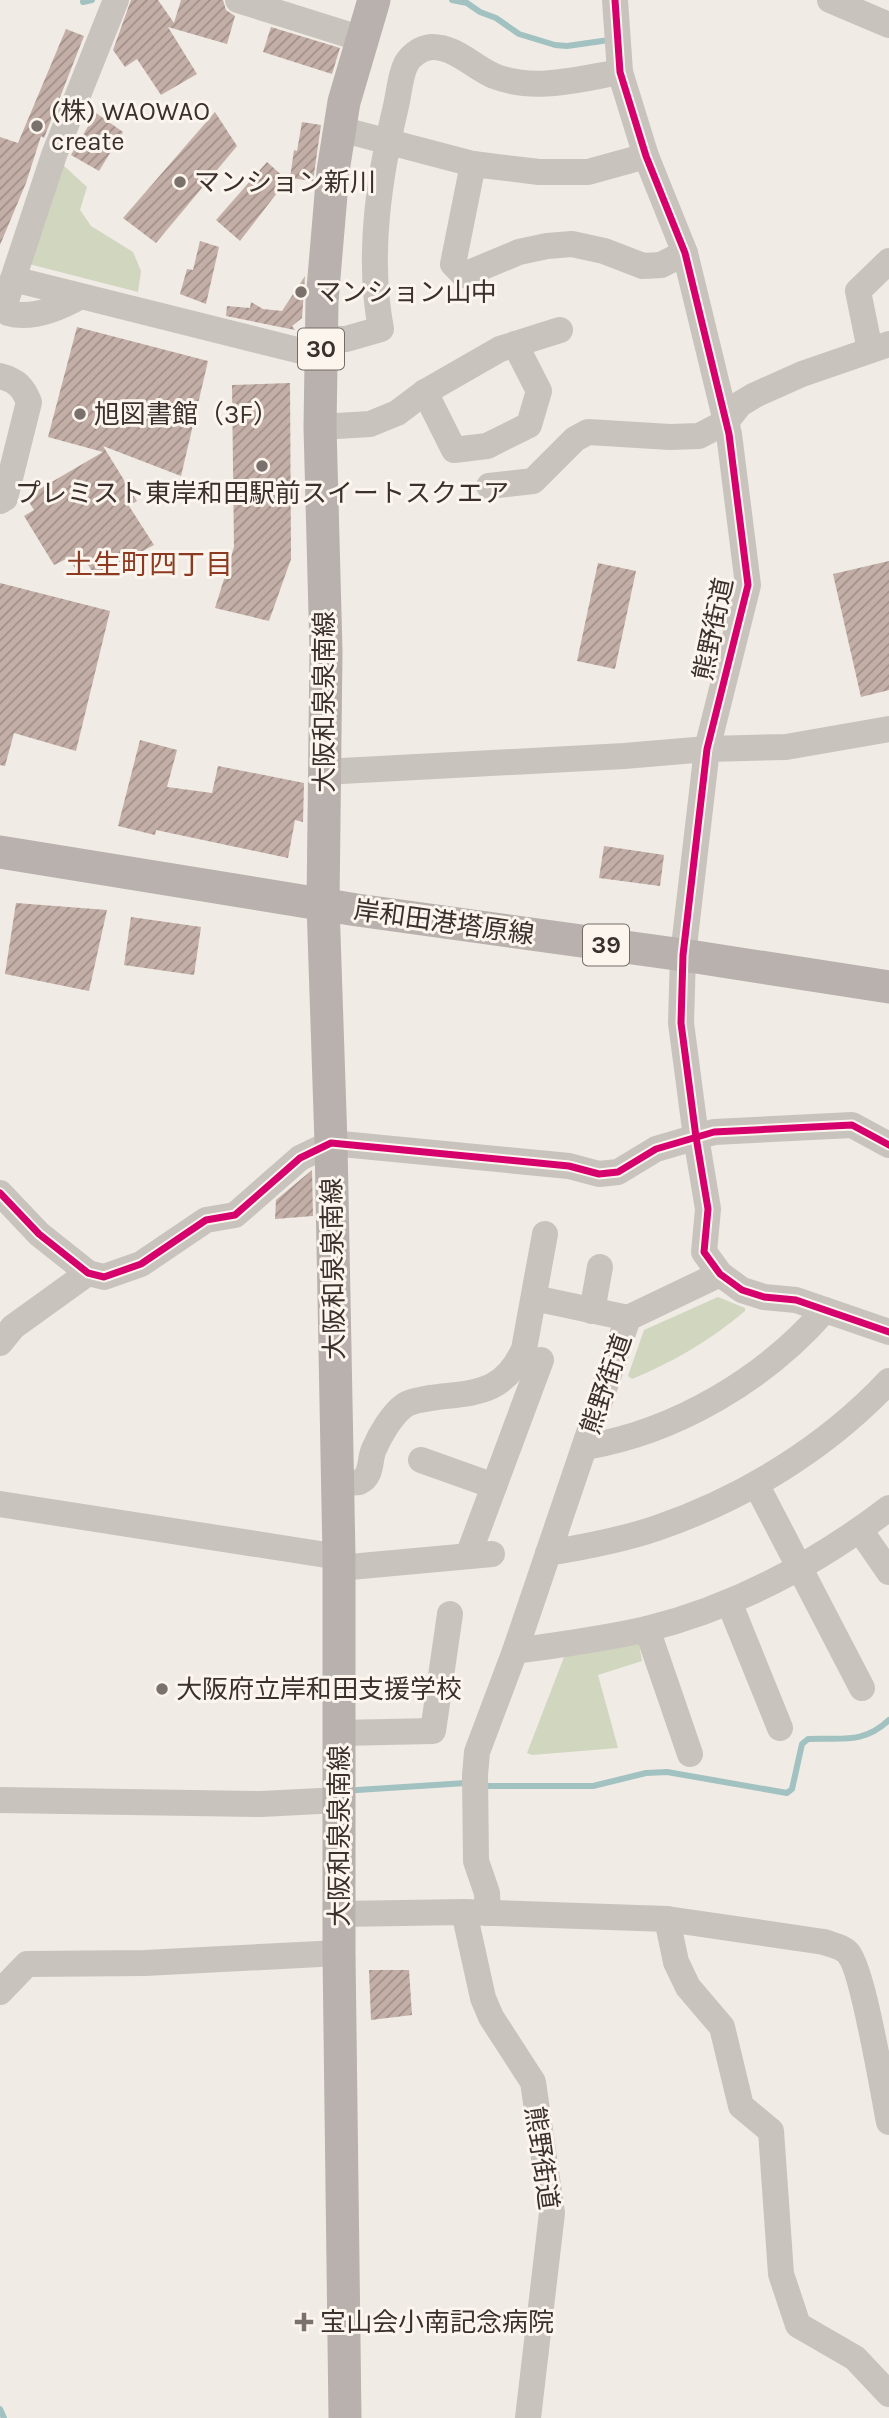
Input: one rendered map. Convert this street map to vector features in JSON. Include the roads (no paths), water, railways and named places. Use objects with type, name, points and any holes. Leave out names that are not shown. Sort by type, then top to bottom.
[{"type":"main road","name":"大阪和泉泉南線","points":[[345,2418],[339,1953],[339,1562],[331,1143],[323,904],[326,651],[320,427],[327,220],[344,102],[374,0]]},
{"type":"main road","name":"岸和田港塔原線","points":[[0,852],[323,904],[889,988]]},
{"type":"street","points":[[116,0],[54,155],[5,304],[8,313],[31,314],[64,306],[81,296],[321,347],[381,329],[376,273],[377,216],[387,142],[406,64],[416,52],[430,47],[449,49],[494,76],[522,83],[551,84],[620,72]]},
{"type":"street","points":[[237,0],[362,38]]},
{"type":"street","name":"熊野街道","points":[[528,2418],[552,2213],[533,2082],[491,2017],[483,1998],[476,1912],[487,1893],[476,1861],[477,1752],[515,1651],[628,1318],[720,1273],[705,1252],[708,1209],[681,1023],[683,956],[706,749],[748,585],[740,508],[726,422],[685,253],[646,156],[620,72],[615,0]]},
{"type":"street","points":[[830,0],[889,25]]},
{"type":"street","points":[[340,129],[473,164],[539,172],[588,172],[646,156]]},
{"type":"street","points":[[473,164],[453,264],[464,275],[519,251],[547,246],[572,244],[604,251],[643,266],[661,265],[685,253]]},
{"type":"street","points":[[489,485],[533,481],[575,439],[588,432],[699,436],[726,422],[740,404],[755,395],[802,374],[879,347],[858,291],[889,261]]},
{"type":"street","points":[[320,427],[370,424],[397,413],[425,392],[500,349],[560,330]]},
{"type":"street","points":[[425,392],[454,450],[487,446],[529,425],[539,391],[515,344]]},
{"type":"street","points":[[0,376],[13,380],[23,388],[29,402],[5,498],[0,501]]},
{"type":"street","points":[[323,772],[706,749],[786,747],[889,729]]},
{"type":"street","points":[[0,1193],[39,1234],[88,1273],[104,1277],[141,1264],[206,1220],[235,1215],[300,1158],[331,1143],[569,1166],[599,1174],[618,1172],[656,1149],[714,1132],[852,1125],[889,1145]]},
{"type":"street","points":[[337,1482],[358,1482],[366,1476],[372,1464],[372,1451],[402,1407],[412,1401],[477,1394],[489,1389],[510,1371],[524,1349],[545,1234]]},
{"type":"street","points":[[592,1311],[600,1267]]},
{"type":"street","points":[[4,1328],[88,1273]]},
{"type":"street","points":[[720,1273],[743,1290],[764,1297],[796,1300],[889,1332]]},
{"type":"street","points":[[534,1298],[628,1318]]},
{"type":"street","points":[[585,1447],[617,1442],[655,1428],[723,1395],[784,1350],[825,1310]]},
{"type":"street","points":[[0,1504],[339,1562],[480,1555],[494,1486],[541,1360]]},
{"type":"street","points":[[548,1553],[655,1529],[756,1484],[830,1434],[889,1381]]},
{"type":"street","points":[[421,1460],[494,1486]]},
{"type":"street","points":[[756,1484],[862,1688]]},
{"type":"street","points":[[515,1651],[594,1640],[647,1629],[729,1602],[800,1567],[860,1530],[889,1508]]},
{"type":"street","points":[[860,1530],[889,1572]]},
{"type":"street","points":[[729,1602],[780,1728]]},
{"type":"street","points":[[339,1733],[433,1731],[450,1614]]},
{"type":"street","points":[[647,1629],[690,1754]]},
{"type":"street","points":[[0,1800],[261,1804],[339,1800]]},
{"type":"street","points":[[339,1914],[476,1912],[667,1919],[824,1942],[846,1950],[854,1960],[889,2122]]},
{"type":"street","points":[[667,1919],[676,1962],[688,1987],[722,2027],[741,2106],[771,2131],[781,2274],[798,2325],[855,2358],[889,2394]]},
{"type":"street","points":[[0,1992],[27,1964],[145,1963],[339,1953]]},
{"type":"waterway","points":[[83,2],[92,0]]},
{"type":"waterway","points":[[452,0],[467,3],[519,34],[555,45],[567,46],[609,40]]},
{"type":"waterway","points":[[485,1786],[593,1786],[646,1773],[667,1772],[787,1793],[792,1789],[802,1744],[808,1739],[860,1736],[870,1733],[889,1720]]},
{"type":"waterway","points":[[357,1790],[466,1783]]},
{"type":"waterway","points":[[0,2409],[4,2418]]},
{"type":"place","name":"(株) WAOWAO create","points":[[37,126]]},
{"type":"place","name":"マンション新川","points":[[180,182]]},
{"type":"place","name":"マンション山中","points":[[301,292]]},
{"type":"place","name":"旭図書館（3F）","points":[[80,414]]},
{"type":"place","name":"プレミスト東岸和田駅前スイートスクエア","points":[[262,466]]},
{"type":"place","name":"大阪府立岸和田支援学校","points":[[162,1689]]},
{"type":"place","name":"宝山会小南記念病院","points":[[304,2322]]},
{"type":"district","name":"土生町四丁目","points":[[149,564]]}]
